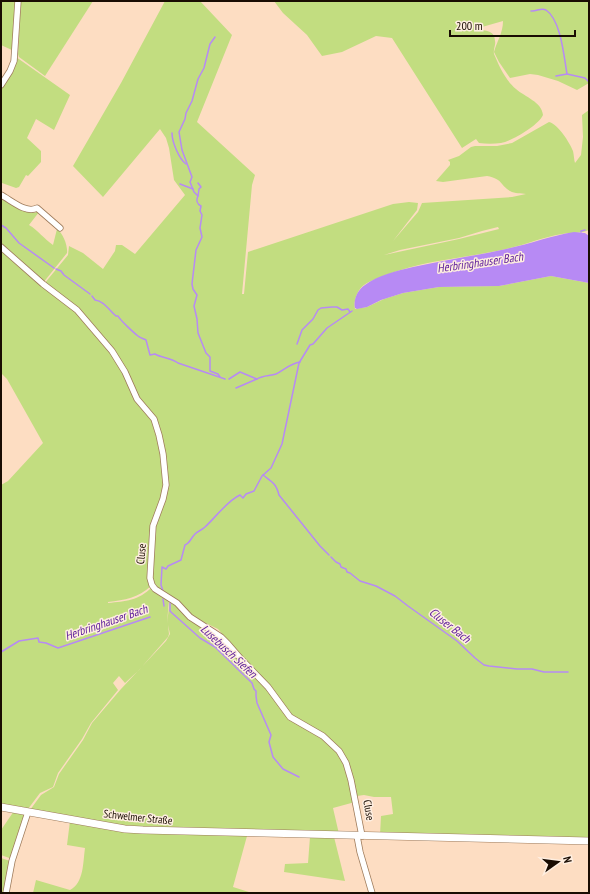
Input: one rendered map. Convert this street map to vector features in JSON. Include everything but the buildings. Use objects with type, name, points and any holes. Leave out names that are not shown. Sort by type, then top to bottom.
[{"type":"main road","name":"Schwelmer Straße","points":[[1,807],[143,830],[247,833]]},
{"type":"main road","name":"Cluse","points":[[247,833],[589,841]]},
{"type":"street","points":[[1,85],[10,71],[14,61],[18,1]]},
{"type":"street","points":[[1,195],[24,208],[32,210],[37,208],[60,228]]},
{"type":"street","name":"Cluse","points":[[1,247],[43,284],[76,310],[112,350],[126,372],[137,399],[154,419],[162,450],[166,485],[163,499],[153,526],[150,578],[152,585],[160,593],[179,605],[190,617],[221,637],[268,687],[290,717],[323,736],[339,751],[346,763],[351,780],[360,836]]},
{"type":"street","points":[[6,893],[12,861],[28,812]]},
{"type":"street","points":[[360,836],[360,852],[372,893]]},
{"type":"green space","points":[[1,1],[17,1],[14,51],[1,45]]},
{"type":"green space","points":[[21,1],[93,1],[45,76],[19,57],[18,54]]},
{"type":"green space","points":[[165,1],[200,1],[232,35],[197,122],[255,175],[252,185],[242,294],[244,294],[248,252],[393,204],[409,202],[418,203],[417,210],[393,241],[418,212],[422,203],[512,197],[526,194],[512,192],[498,180],[487,176],[443,182],[436,181],[450,165],[448,160],[459,156],[471,147],[497,146],[512,143],[549,122],[560,130],[569,143],[573,151],[575,163],[581,155],[583,137],[582,115],[589,110],[589,230],[555,235],[506,249],[401,270],[375,279],[364,285],[356,296],[355,309],[367,307],[384,299],[403,293],[439,287],[499,286],[551,276],[589,283],[589,838],[380,835],[381,816],[393,814],[391,797],[374,797],[364,795],[357,796],[347,762],[334,742],[319,731],[287,712],[268,683],[240,655],[218,629],[189,615],[181,605],[156,589],[151,581],[151,586],[141,593],[131,598],[108,603],[137,598],[152,587],[169,600],[167,623],[170,600],[178,605],[190,618],[211,628],[221,635],[241,659],[263,681],[288,717],[314,731],[333,745],[345,762],[355,802],[333,808],[339,834],[144,829],[30,810],[41,795],[54,787],[59,774],[83,740],[92,723],[138,671],[125,683],[119,676],[113,683],[118,690],[91,723],[82,739],[58,773],[53,787],[40,793],[28,809],[1,805],[1,485],[8,481],[43,443],[7,379],[1,373],[1,249],[43,285],[78,311],[79,310],[76,306],[44,284],[68,255],[69,246],[83,253],[103,269],[115,251],[116,245],[122,245],[135,254],[185,195],[174,180],[169,148],[166,138],[160,129],[103,197],[73,166],[121,83]],"holes":[[[498,227],[499,229],[459,239],[384,255],[400,250],[459,238]],[[168,625],[170,634],[166,641],[142,667],[168,637]]]},
{"type":"green space","points":[[274,1],[589,1],[589,83],[577,90],[558,81],[538,75],[530,74],[510,78],[494,52],[503,73],[509,82],[516,89],[536,103],[542,110],[543,115],[531,128],[506,142],[496,144],[479,143],[476,139],[462,148],[392,38],[376,36],[342,52],[322,56],[307,35],[283,13]],"holes":[[[503,21],[501,33],[494,52],[495,43],[493,34],[488,31],[475,29]]]},
{"type":"green space","points":[[16,57],[70,95],[54,130],[36,119],[27,138],[41,151],[41,162],[28,176],[26,175],[19,187],[16,188],[2,183],[1,186],[1,86]]},
{"type":"green space","points":[[1,196],[35,213],[37,211],[39,212],[29,225],[53,245],[57,229],[65,240],[67,253],[43,283],[1,246]]},
{"type":"green space","points":[[14,811],[26,812],[12,859],[1,855],[1,830]]},
{"type":"green space","points":[[70,821],[142,832],[247,836],[233,887],[252,893],[33,893],[36,880],[70,890],[75,887],[78,882],[82,872],[85,848],[67,845]]},
{"type":"green space","points":[[310,837],[334,837],[345,881],[284,872],[285,864],[308,863]]},
{"type":"green space","points":[[1,858],[10,861],[5,893],[1,893]]},
{"type":"water","points":[[574,232],[585,233],[589,236],[589,283],[551,276],[499,286],[439,287],[403,293],[381,300],[367,307],[355,308],[355,298],[360,289],[370,282],[388,274],[401,270],[506,249]]},
{"type":"waterway","points":[[531,11],[544,9],[551,15],[561,39],[567,74],[585,78],[588,81]]},
{"type":"waterway","points":[[215,37],[210,44],[204,68],[198,79],[192,101],[179,132],[182,150],[192,177],[190,182],[194,192],[198,196],[197,202],[201,206],[200,211],[202,215],[200,228],[202,237],[196,250],[192,284],[197,295],[194,306],[198,333],[206,353],[210,357],[210,371],[218,374],[220,377]]},
{"type":"waterway","points":[[556,76],[567,74]]},
{"type":"waterway","points":[[172,133],[176,150],[183,162],[186,164]]},
{"type":"waterway","points":[[198,183],[201,187],[199,189],[198,196]]},
{"type":"waterway","points":[[180,184],[193,189]]},
{"type":"waterway","points":[[1,225],[6,228],[19,243],[54,268]]},
{"type":"waterway","points":[[581,232],[585,230]]},
{"type":"waterway","points":[[56,269],[61,271],[64,275],[90,294]]},
{"type":"waterway","points":[[92,296],[95,300],[104,304],[116,316],[118,316],[139,337],[146,340],[150,355],[155,354],[225,379]]},
{"type":"waterway","points":[[297,344],[302,330],[321,308],[337,307],[342,310],[348,309],[350,312]]},
{"type":"waterway","name":"Herbringhauser Bach","points":[[163,591],[161,585],[162,567],[166,569],[168,566],[181,560],[185,545],[195,534],[205,527],[235,497],[240,495],[243,498],[246,494],[254,491],[262,476],[271,468],[282,444],[299,363],[310,345],[313,344],[327,328],[352,311]]},
{"type":"waterway","points":[[229,379],[240,372],[257,379],[276,374],[291,365],[300,362]]},
{"type":"waterway","points":[[236,388],[257,379]]},
{"type":"waterway","name":"Cluser Bach","points":[[263,475],[273,483],[279,495],[329,555]]},
{"type":"waterway","name":"Cluser Bach","points":[[331,557],[340,564],[341,567],[346,569],[347,572],[360,581],[376,586],[395,596],[457,641],[484,665],[517,669],[532,669],[544,672],[568,672]]},
{"type":"waterway","name":"Herbringhauser Bach","points":[[163,599],[164,606]]},
{"type":"waterway","name":"Lusebusch Siefen","points":[[170,603],[170,611],[172,613],[200,638],[215,647],[252,683],[256,691],[257,703],[271,735],[269,742],[273,757],[283,769],[299,777]]},
{"type":"waterway","name":"Herbringhauser Bach","points":[[1,652],[19,641],[38,638],[39,642],[58,648],[150,617]]}]
